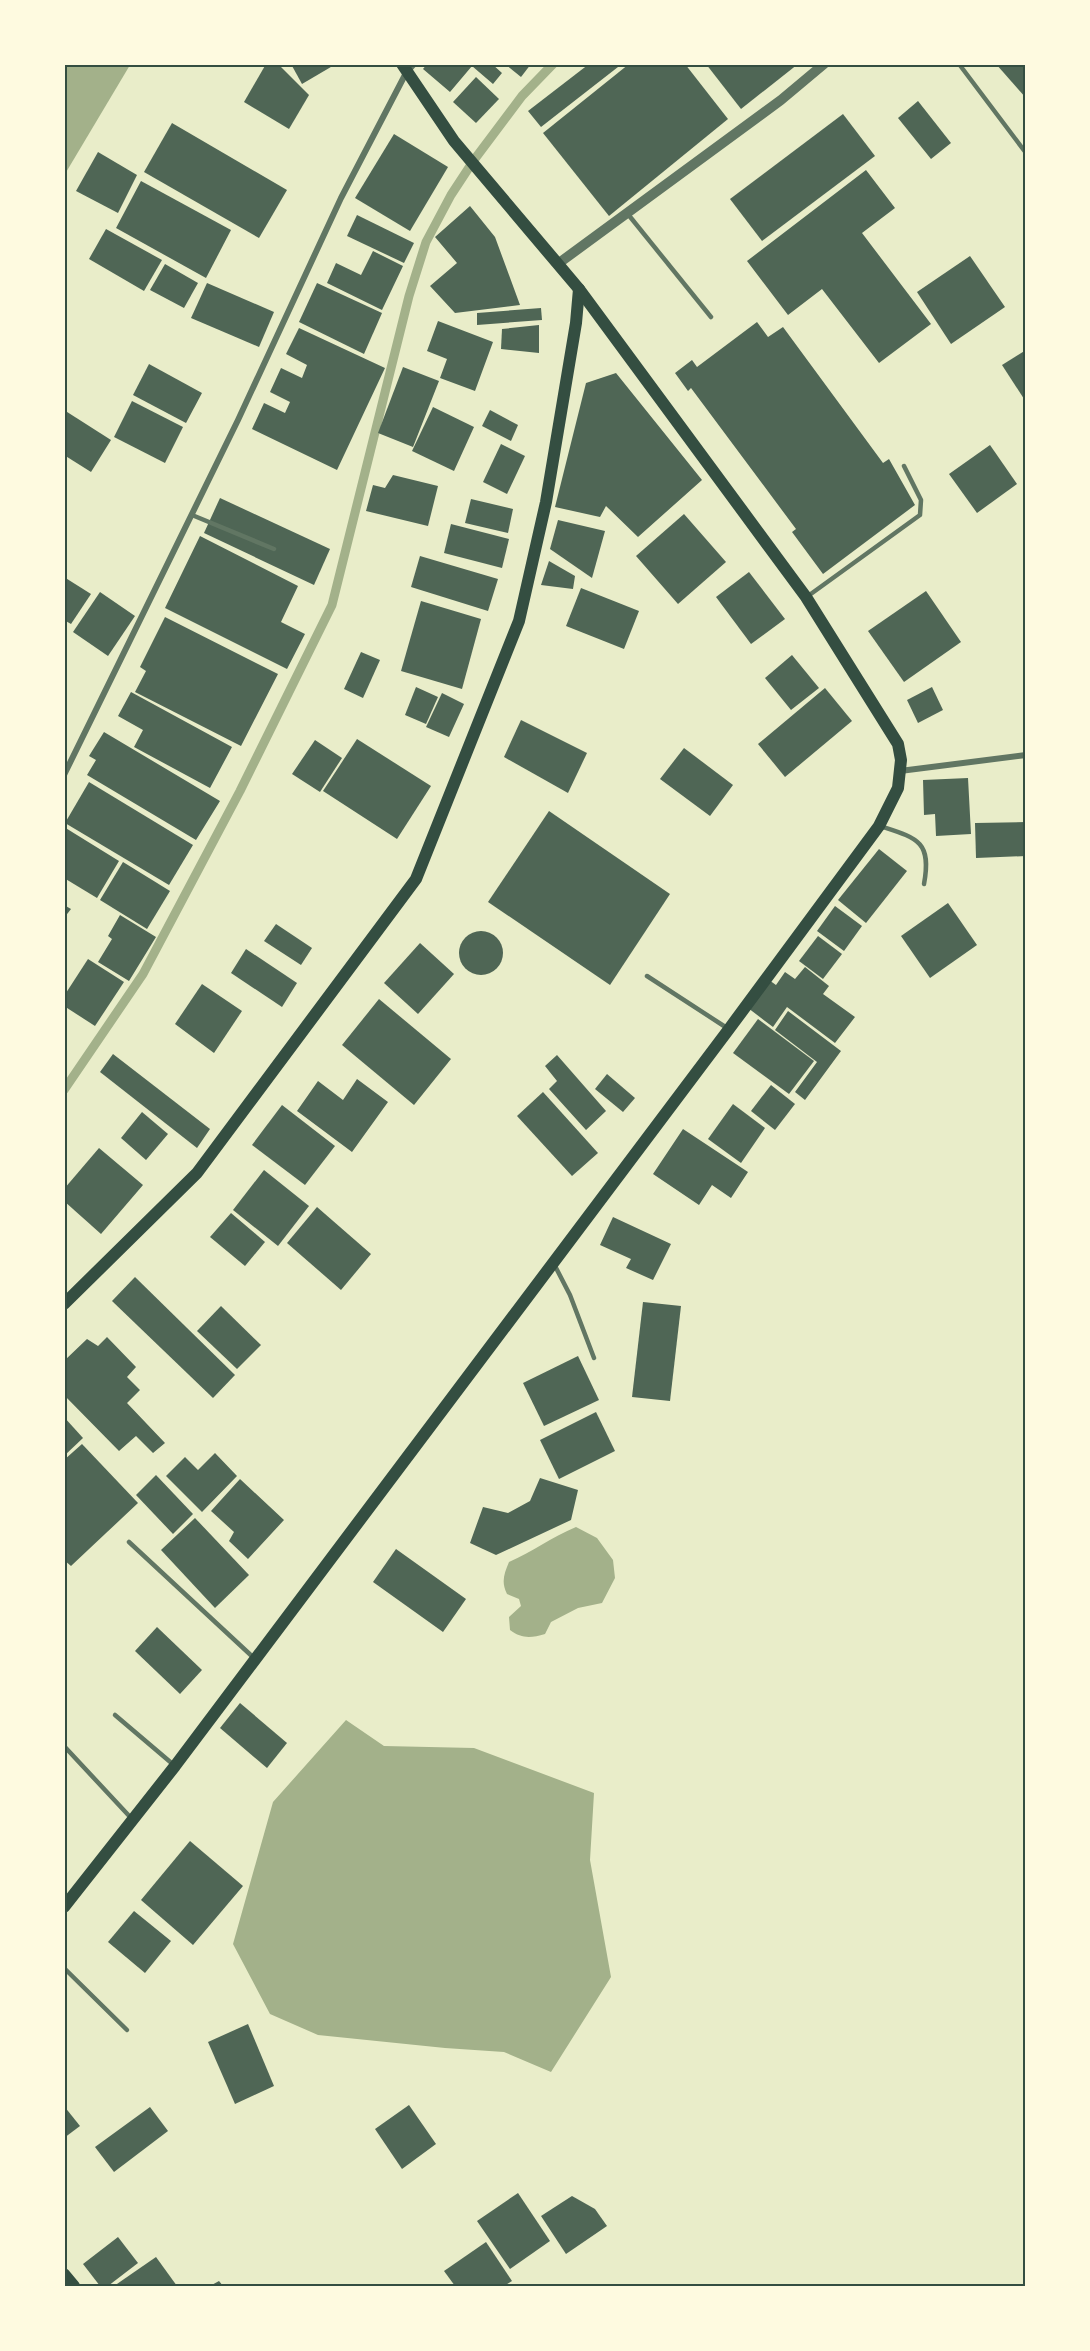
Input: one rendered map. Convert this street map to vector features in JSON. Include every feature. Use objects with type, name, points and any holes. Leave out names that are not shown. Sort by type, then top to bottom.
[{"type":"main road","points":[[64,1907],[175,1766],[729,1029],[879,826],[898,788],[901,760],[898,744],[806,597],[559,263],[454,141],[407,67]]},
{"type":"main road","points":[[64,1304],[197,1173],[416,879],[519,621],[546,502],[576,323],[579,289]]},
{"type":"main road","points":[[64,2274],[74,2286]]},
{"type":"street","points":[[559,263],[781,100],[824,64]]},
{"type":"street","points":[[64,775],[192,516],[341,198],[407,67]]},
{"type":"street","points":[[900,771],[1026,755]]},
{"type":"lane","points":[[959,64],[1026,153]]},
{"type":"lane","points":[[627,213],[711,317]]},
{"type":"lane","points":[[806,597],[920,515],[921,500],[904,466]]},
{"type":"lane","points":[[192,516],[274,549]]},
{"type":"lane","points":[[879,826],[908,835],[920,842],[927,852],[928,866],[924,884]]},
{"type":"lane","points":[[647,976],[729,1029]]},
{"type":"lane","points":[[553,1261],[570,1295],[594,1358]]},
{"type":"lane","points":[[129,1542],[255,1659]]},
{"type":"lane","points":[[115,1715],[175,1766]]},
{"type":"lane","points":[[64,1746],[133,1819]]},
{"type":"lane","points":[[64,1968],[127,2030]]},
{"type":"shaded area","points":[[64,65],[130,65],[65,174]]},
{"type":"shaded area","points":[[576,1527],[597,1538],[613,1560],[615,1578],[602,1603],[578,1608],[551,1622],[545,1634],[527,1637],[514,1633],[510,1630],[509,1617],[521,1606],[519,1599],[507,1594],[505,1590],[504,1578],[509,1562]]},
{"type":"shaded area","points":[[346,1720],[384,1746],[474,1748],[594,1793],[590,1860],[611,1977],[551,2072],[504,2052],[318,2035],[270,2014],[233,1944],[273,1802]]},
{"type":"building","points":[[266,64],[278,64],[309,95],[289,129],[244,102]]},
{"type":"building","points":[[291,64],[336,64],[302,84]]},
{"type":"building","points":[[427,64],[492,64],[502,73],[493,84],[472,66],[450,92],[423,69]]},
{"type":"building","points":[[505,64],[531,64],[521,77]]},
{"type":"building","points":[[589,64],[616,64],[618,67],[541,127],[528,111]]},
{"type":"building","points":[[629,64],[685,64],[728,119],[609,216],[543,133]]},
{"type":"building","points":[[706,64],[798,64],[741,109]]},
{"type":"building","points":[[996,64],[1026,64],[1026,98]]},
{"type":"building","points":[[476,77],[499,99],[476,123],[453,102]]},
{"type":"building","points":[[918,101],[951,143],[931,159],[898,118]]},
{"type":"building","points":[[843,114],[875,156],[762,241],[730,199]]},
{"type":"building","points":[[172,123],[287,190],[259,238],[144,172]]},
{"type":"building","points":[[394,134],[448,167],[410,231],[355,198]]},
{"type":"building","points":[[98,152],[137,175],[118,213],[76,191]]},
{"type":"building","points":[[866,170],[895,208],[862,233],[931,324],[879,363],[822,289],[788,315],[747,261]]},
{"type":"building","points":[[141,181],[231,230],[206,278],[116,228]]},
{"type":"building","points":[[470,206],[495,237],[520,305],[455,313],[430,286],[457,263],[435,237]]},
{"type":"building","points":[[357,215],[414,243],[404,263],[347,236]]},
{"type":"building","points":[[106,229],[162,260],[144,291],[89,259]]},
{"type":"building","points":[[373,251],[403,266],[382,310],[327,283],[336,263],[361,275]]},
{"type":"building","points":[[970,256],[1005,307],[951,344],[917,292]]},
{"type":"building","points":[[165,264],[198,283],[184,308],[150,290]]},
{"type":"building","points":[[207,283],[274,312],[259,347],[191,318]]},
{"type":"building","points":[[317,283],[382,313],[364,354],[299,322]]},
{"type":"building","points":[[541,308],[542,320],[477,325],[477,313]]},
{"type":"building","points":[[438,321],[493,342],[475,391],[440,378],[447,359],[427,351]]},
{"type":"building","points":[[757,322],[768,337],[783,327],[883,463],[889,459],[915,505],[823,574],[792,532],[796,529],[691,388],[688,391],[675,373],[692,360],[697,367]]},
{"type":"building","points":[[539,325],[539,353],[501,349],[502,329]]},
{"type":"building","points":[[299,328],[385,368],[337,470],[252,429],[264,403],[285,413],[290,402],[270,392],[281,368],[302,378],[307,365],[286,354]]},
{"type":"building","points":[[1026,350],[1026,402],[1002,365]]},
{"type":"building","points":[[149,364],[202,393],[186,423],[133,395]]},
{"type":"building","points":[[403,367],[439,381],[413,447],[378,433]]},
{"type":"building","points":[[616,373],[702,480],[638,537],[606,506],[600,517],[555,507],[586,383]]},
{"type":"building","points":[[132,401],[183,427],[165,463],[114,437]]},
{"type":"building","points":[[433,407],[474,427],[454,471],[412,451]]},
{"type":"building","points":[[64,410],[111,440],[91,472],[64,455]]},
{"type":"building","points":[[490,410],[518,425],[511,441],[482,426]]},
{"type":"building","points":[[501,444],[525,456],[507,494],[483,482]]},
{"type":"building","points":[[990,445],[1017,484],[977,513],[949,474]]},
{"type":"building","points":[[393,475],[438,486],[428,526],[366,511],[373,485],[385,488]]},
{"type":"building","points":[[220,498],[330,549],[314,585],[204,533]]},
{"type":"building","points":[[471,499],[513,509],[508,533],[465,523]]},
{"type":"building","points":[[684,514],[726,562],[678,604],[636,556]]},
{"type":"building","points":[[558,520],[605,531],[592,578],[550,549]]},
{"type":"building","points":[[451,524],[509,539],[502,568],[444,553]]},
{"type":"building","points":[[200,536],[298,586],[281,622],[305,634],[287,669],[165,608]]},
{"type":"building","points":[[420,556],[498,579],[488,611],[411,587]]},
{"type":"building","points":[[549,561],[575,576],[573,589],[541,585]]},
{"type":"building","points":[[749,572],[785,619],[751,644],[716,597]]},
{"type":"building","points":[[64,577],[91,594],[71,624],[64,620]]},
{"type":"building","points":[[581,588],[639,611],[624,649],[566,626]]},
{"type":"building","points":[[926,591],[961,642],[904,682],[868,631]]},
{"type":"building","points":[[100,592],[135,616],[108,656],[73,632]]},
{"type":"building","points":[[421,601],[481,619],[462,689],[401,671]]},
{"type":"building","points":[[165,617],[278,674],[241,746],[135,692],[146,671],[140,667]]},
{"type":"building","points":[[361,652],[380,660],[363,698],[344,689]]},
{"type":"building","points":[[792,655],[819,688],[791,710],[765,678]]},
{"type":"building","points":[[416,687],[438,697],[426,724],[405,715]]},
{"type":"building","points":[[932,687],[943,710],[918,723],[907,700]]},
{"type":"building","points":[[825,688],[852,721],[785,777],[758,744]]},
{"type":"building","points":[[131,692],[232,747],[210,788],[134,747],[143,730],[118,716]]},
{"type":"building","points":[[442,693],[464,704],[449,737],[426,727]]},
{"type":"building","points":[[521,720],[587,753],[568,793],[504,757]]},
{"type":"building","points":[[104,732],[220,801],[196,840],[87,775],[96,760],[89,756]]},
{"type":"building","points":[[357,739],[431,786],[397,839],[323,791]]},
{"type":"building","points":[[315,740],[342,758],[320,792],[292,774]]},
{"type":"building","points":[[684,748],[733,785],[710,816],[660,779]]},
{"type":"building","points":[[968,778],[971,834],[936,836],[935,814],[924,815],[923,780]]},
{"type":"building","points":[[89,782],[193,845],[169,885],[65,823]]},
{"type":"building","points":[[549,811],[670,894],[610,985],[488,902]]},
{"type":"building","points":[[1026,822],[1026,856],[976,858],[975,823]]},
{"type":"building","points":[[64,827],[119,861],[97,898],[64,878]]},
{"type":"building","points":[[879,849],[907,871],[866,923],[838,900]]},
{"type":"building","points":[[123,862],[170,891],[147,929],[100,900]]},
{"type":"building","points":[[948,903],[977,945],[930,978],[901,936]]},
{"type":"building","points":[[64,905],[71,909],[64,918]]},
{"type":"building","points":[[835,906],[862,926],[844,951],[817,931]]},
{"type":"building","points":[[120,915],[156,937],[129,981],[98,962],[112,939],[108,936]]},
{"type":"building","points":[[276,924],[312,948],[301,965],[264,941]]},
{"type":"building","points":[[481,931],[497,937],[503,953],[497,969],[481,975],[465,969],[459,953],[465,937]]},
{"type":"building","points":[[818,936],[842,954],[823,979],[799,961]]},
{"type":"building","points":[[420,943],[454,974],[418,1014],[384,983]]},
{"type":"building","points":[[246,949],[297,983],[282,1007],[231,973]]},
{"type":"building","points":[[88,959],[124,982],[95,1026],[64,1006],[64,996]]},
{"type":"building","points":[[805,967],[829,986],[823,994],[855,1017],[835,1043],[787,1007],[773,1027],[748,1008],[769,980],[776,985],[785,972],[795,979]]},
{"type":"building","points":[[202,984],[242,1011],[214,1053],[175,1024]]},
{"type":"building","points":[[379,999],[451,1059],[414,1105],[342,1045]]},
{"type":"building","points":[[788,1011],[841,1051],[805,1100],[795,1092],[817,1062],[775,1030]]},
{"type":"building","points":[[758,1019],[814,1061],[789,1094],[733,1053]]},
{"type":"building","points":[[113,1054],[210,1129],[197,1148],[100,1072]]},
{"type":"building","points":[[557,1055],[606,1111],[586,1130],[549,1089],[557,1081],[545,1066]]},
{"type":"building","points":[[607,1074],[635,1098],[623,1112],[595,1089]]},
{"type":"building","points":[[357,1079],[388,1102],[352,1152],[297,1111],[318,1081],[343,1100]]},
{"type":"building","points":[[771,1085],[795,1104],[775,1130],[751,1111]]},
{"type":"building","points":[[543,1092],[598,1153],[572,1176],[517,1116]]},
{"type":"building","points":[[733,1104],[765,1128],[741,1163],[708,1139]]},
{"type":"building","points":[[282,1105],[335,1146],[305,1185],[252,1145]]},
{"type":"building","points":[[142,1112],[168,1134],[146,1160],[121,1138]]},
{"type":"building","points":[[683,1129],[748,1172],[731,1198],[712,1185],[699,1205],[653,1174]]},
{"type":"building","points":[[99,1148],[143,1185],[101,1234],[64,1201],[64,1189]]},
{"type":"building","points":[[264,1170],[309,1206],[278,1246],[233,1210]]},
{"type":"building","points":[[317,1207],[371,1254],[341,1290],[287,1243]]},
{"type":"building","points":[[231,1213],[265,1242],[245,1266],[210,1237]]},
{"type":"building","points":[[613,1217],[671,1244],[653,1280],[626,1268],[631,1259],[600,1245]]},
{"type":"building","points":[[135,1277],[235,1375],[213,1398],[112,1301]]},
{"type":"building","points":[[643,1302],[681,1306],[670,1401],[632,1397]]},
{"type":"building","points":[[221,1306],[261,1345],[237,1369],[197,1331]]},
{"type":"building","points":[[107,1337],[136,1367],[127,1377],[140,1390],[127,1403],[165,1443],[153,1453],[136,1436],[119,1451],[64,1395],[64,1361],[87,1339],[98,1346]]},
{"type":"building","points":[[578,1356],[599,1400],[544,1426],[523,1383]]},
{"type":"building","points":[[596,1412],[615,1451],[559,1479],[540,1440]]},
{"type":"building","points":[[64,1417],[83,1438],[64,1456]]},
{"type":"building","points":[[82,1444],[138,1503],[71,1566],[64,1560],[64,1460]]},
{"type":"building","points":[[215,1453],[237,1476],[202,1512],[166,1476],[185,1457],[198,1470]]},
{"type":"building","points":[[156,1475],[193,1514],[173,1534],[136,1495]]},
{"type":"building","points":[[540,1478],[578,1490],[571,1520],[496,1555],[470,1543],[483,1507],[508,1513],[530,1501]]},
{"type":"building","points":[[240,1479],[284,1520],[248,1559],[229,1541],[234,1532],[211,1511]]},
{"type":"building","points":[[195,1518],[249,1575],[215,1608],[161,1550]]},
{"type":"building","points":[[396,1549],[466,1599],[443,1632],[373,1582]]},
{"type":"building","points":[[157,1627],[202,1670],[180,1694],[135,1651]]},
{"type":"building","points":[[240,1703],[287,1743],[267,1768],[220,1728]]},
{"type":"building","points":[[190,1841],[243,1886],[193,1945],[141,1900]]},
{"type":"building","points":[[134,1911],[171,1941],[145,1973],[108,1942]]},
{"type":"building","points":[[248,2024],[274,2086],[235,2104],[208,2042]]},
{"type":"building","points":[[409,2105],[436,2144],[402,2169],[375,2129]]},
{"type":"building","points":[[64,2106],[80,2126],[64,2138]]},
{"type":"building","points":[[150,2107],[168,2131],[114,2172],[95,2147]]},
{"type":"building","points":[[518,2193],[550,2241],[510,2269],[477,2221]]},
{"type":"building","points":[[572,2196],[595,2209],[607,2226],[566,2254],[541,2216]]},
{"type":"building","points":[[118,2237],[138,2263],[108,2286],[100,2286],[83,2264]]},
{"type":"building","points":[[486,2242],[512,2281],[504,2286],[455,2286],[444,2271]]},
{"type":"building","points":[[156,2257],[177,2286],[114,2286]]},
{"type":"building","points":[[219,2281],[223,2286],[210,2286]]},
{"type":"waterway","points":[[64,1090],[143,974],[240,791],[332,605],[409,296],[426,242],[451,195],[474,160],[522,96],[553,64]]}]
